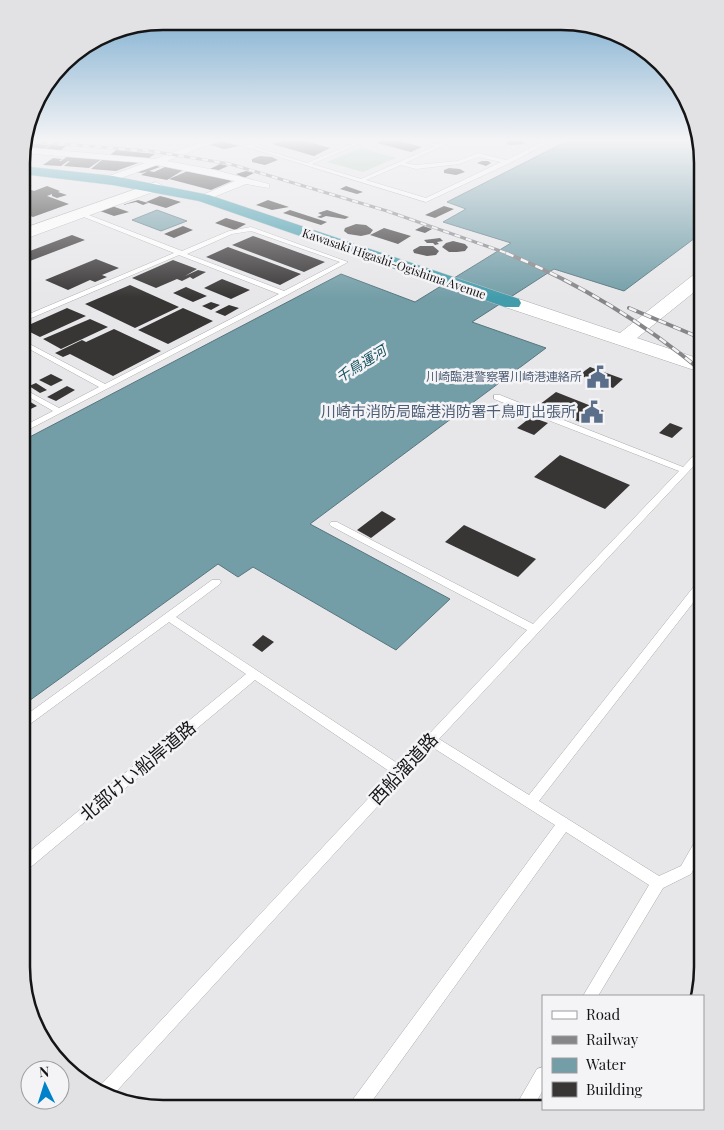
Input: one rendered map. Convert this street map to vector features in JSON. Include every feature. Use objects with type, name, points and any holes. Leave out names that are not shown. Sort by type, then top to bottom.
[{"type":"highway","name":"Kawasaki Higashi-Ogishima Avenue","points":[[183,193],[204,198],[512,303]]},
{"type":"street","points":[[30,233],[138,193]]},
{"type":"street","points":[[204,198],[216,193]]},
{"type":"street","points":[[623,340],[694,288]]},
{"type":"street","name":"Kawasaki Higashi-Ogishima Avenue","points":[[512,303],[694,364]]},
{"type":"lane","points":[[405,193],[429,200],[444,193]]},
{"type":"lane","points":[[81,214],[285,294]]},
{"type":"lane","points":[[30,317],[231,232],[252,229],[345,262],[30,426]]},
{"type":"lane","points":[[30,346],[106,387]]},
{"type":"lane","points":[[30,395],[59,411]]},
{"type":"lane","points":[[497,397],[683,470]]},
{"type":"lane","name":"西船溜道路","points":[[108,1088],[430,740],[694,459]]},
{"type":"lane","points":[[334,524],[534,629]]},
{"type":"lane","points":[[30,718],[216,582]]},
{"type":"lane","points":[[530,803],[694,593]]},
{"type":"lane","points":[[169,617],[401,772]]},
{"type":"lane","name":"北部けい船岸道路","points":[[30,860],[254,674]]},
{"type":"lane","points":[[430,740],[658,883]]},
{"type":"lane","points":[[363,1100],[564,824]]},
{"type":"lane","points":[[591,995],[658,883],[686,870],[694,856]]},
{"type":"lane","points":[[528,1100],[542,1077]]},
{"type":"water","name":"千鳥運河","points":[[465,193],[694,193],[694,239],[624,291],[554,269],[472,322],[546,348],[310,524],[450,599],[396,650],[253,567],[238,577],[218,564],[30,700],[30,437],[341,274],[415,302],[511,243],[443,222],[466,209],[447,202]]},
{"type":"water","points":[[157,210],[187,221],[161,231],[132,220]]},
{"type":"building","points":[[30,193],[60,193],[67,195],[57,198],[52,196],[52,194],[47,196],[69,204],[33,217],[30,216]]},
{"type":"building","points":[[160,196],[181,202],[166,208],[146,202]]},
{"type":"building","points":[[138,200],[148,203],[143,205],[136,202],[122,205]]},
{"type":"building","points":[[268,200],[289,207],[272,210],[256,205]]},
{"type":"building","points":[[112,206],[129,212],[114,216],[100,211]]},
{"type":"building","points":[[444,206],[454,209],[435,218],[425,215]]},
{"type":"building","points":[[290,210],[327,222],[321,225],[283,213]]},
{"type":"building","points":[[327,210],[349,217],[345,219],[326,216],[317,217],[322,215],[318,213]]},
{"type":"building","points":[[226,218],[246,224],[235,230],[215,223]]},
{"type":"building","points":[[356,224],[366,225],[373,230],[370,234],[361,236],[348,234],[344,231],[345,228]]},
{"type":"building","points":[[183,226],[193,230],[174,238],[164,234]]},
{"type":"building","points":[[423,226],[432,229],[425,233],[415,230]]},
{"type":"building","points":[[384,228],[411,236],[398,244],[370,235]]},
{"type":"building","points":[[72,235],[85,240],[30,261],[30,251]]},
{"type":"building","points":[[253,236],[325,262],[304,272],[232,245]]},
{"type":"building","points":[[440,238],[443,241],[437,242],[439,244],[435,245],[424,240]]},
{"type":"building","points":[[453,241],[465,244],[468,247],[465,251],[449,252],[442,247],[446,243]]},
{"type":"building","points":[[420,246],[433,246],[439,251],[436,255],[427,256],[414,253],[413,250]]},
{"type":"building","points":[[228,247],[301,274],[280,285],[206,257]]},
{"type":"building","points":[[96,259],[119,268],[102,275],[107,277],[95,282],[90,280],[68,290],[45,280]]},
{"type":"building","points":[[173,260],[197,269],[185,276],[198,270],[206,272],[193,279],[190,277],[182,281],[177,279],[156,288],[132,278]]},
{"type":"building","points":[[222,279],[250,290],[231,299],[204,288]]},
{"type":"building","points":[[130,285],[179,307],[135,328],[85,304]]},
{"type":"building","points":[[186,287],[207,296],[193,302],[173,293]]},
{"type":"building","points":[[211,302],[220,305],[211,310],[202,306]]},
{"type":"building","points":[[229,305],[239,308],[225,316],[215,312]]},
{"type":"building","points":[[67,308],[86,316],[40,337],[30,332],[30,324]]},
{"type":"building","points":[[183,308],[213,321],[168,344],[138,330]]},
{"type":"building","points":[[90,319],[108,327],[61,349],[43,339]]},
{"type":"building","points":[[114,329],[161,351],[113,376],[70,354],[63,357],[55,353],[82,340],[86,342]]},
{"type":"building","points":[[590,367],[623,379],[613,388],[579,375]]},
{"type":"building","points":[[51,374],[63,380],[51,386],[39,380]]},
{"type":"building","points":[[36,383],[47,390],[40,393],[30,386]]},
{"type":"building","points":[[67,386],[75,390],[56,401],[47,397]]},
{"type":"building","points":[[556,392],[604,411],[587,425],[539,405]]},
{"type":"building","points":[[30,402],[37,406],[30,409]]},
{"type":"building","points":[[531,417],[548,423],[534,435],[517,428]]},
{"type":"building","points":[[670,423],[683,428],[672,438],[659,433]]},
{"type":"building","points":[[560,455],[630,485],[605,509],[534,477]]},
{"type":"building","points":[[382,511],[396,519],[371,538],[357,530]]},
{"type":"building","points":[[464,525],[536,559],[518,577],[445,542]]},
{"type":"building","points":[[263,635],[274,642],[262,652],[252,645]]},
{"type":"railway","points":[[326,193],[387,211],[509,254]]},
{"type":"railway","points":[[506,253],[559,277],[609,305],[634,320],[694,365]]},
{"type":"railway","points":[[629,308],[694,335]]},
{"type":"place","name":"川崎臨港警察署川崎港連絡所","points":[[598,377]]},
{"type":"place","name":"川崎市消防局臨港消防署千鳥町出張所","points":[[592,412]]}]
